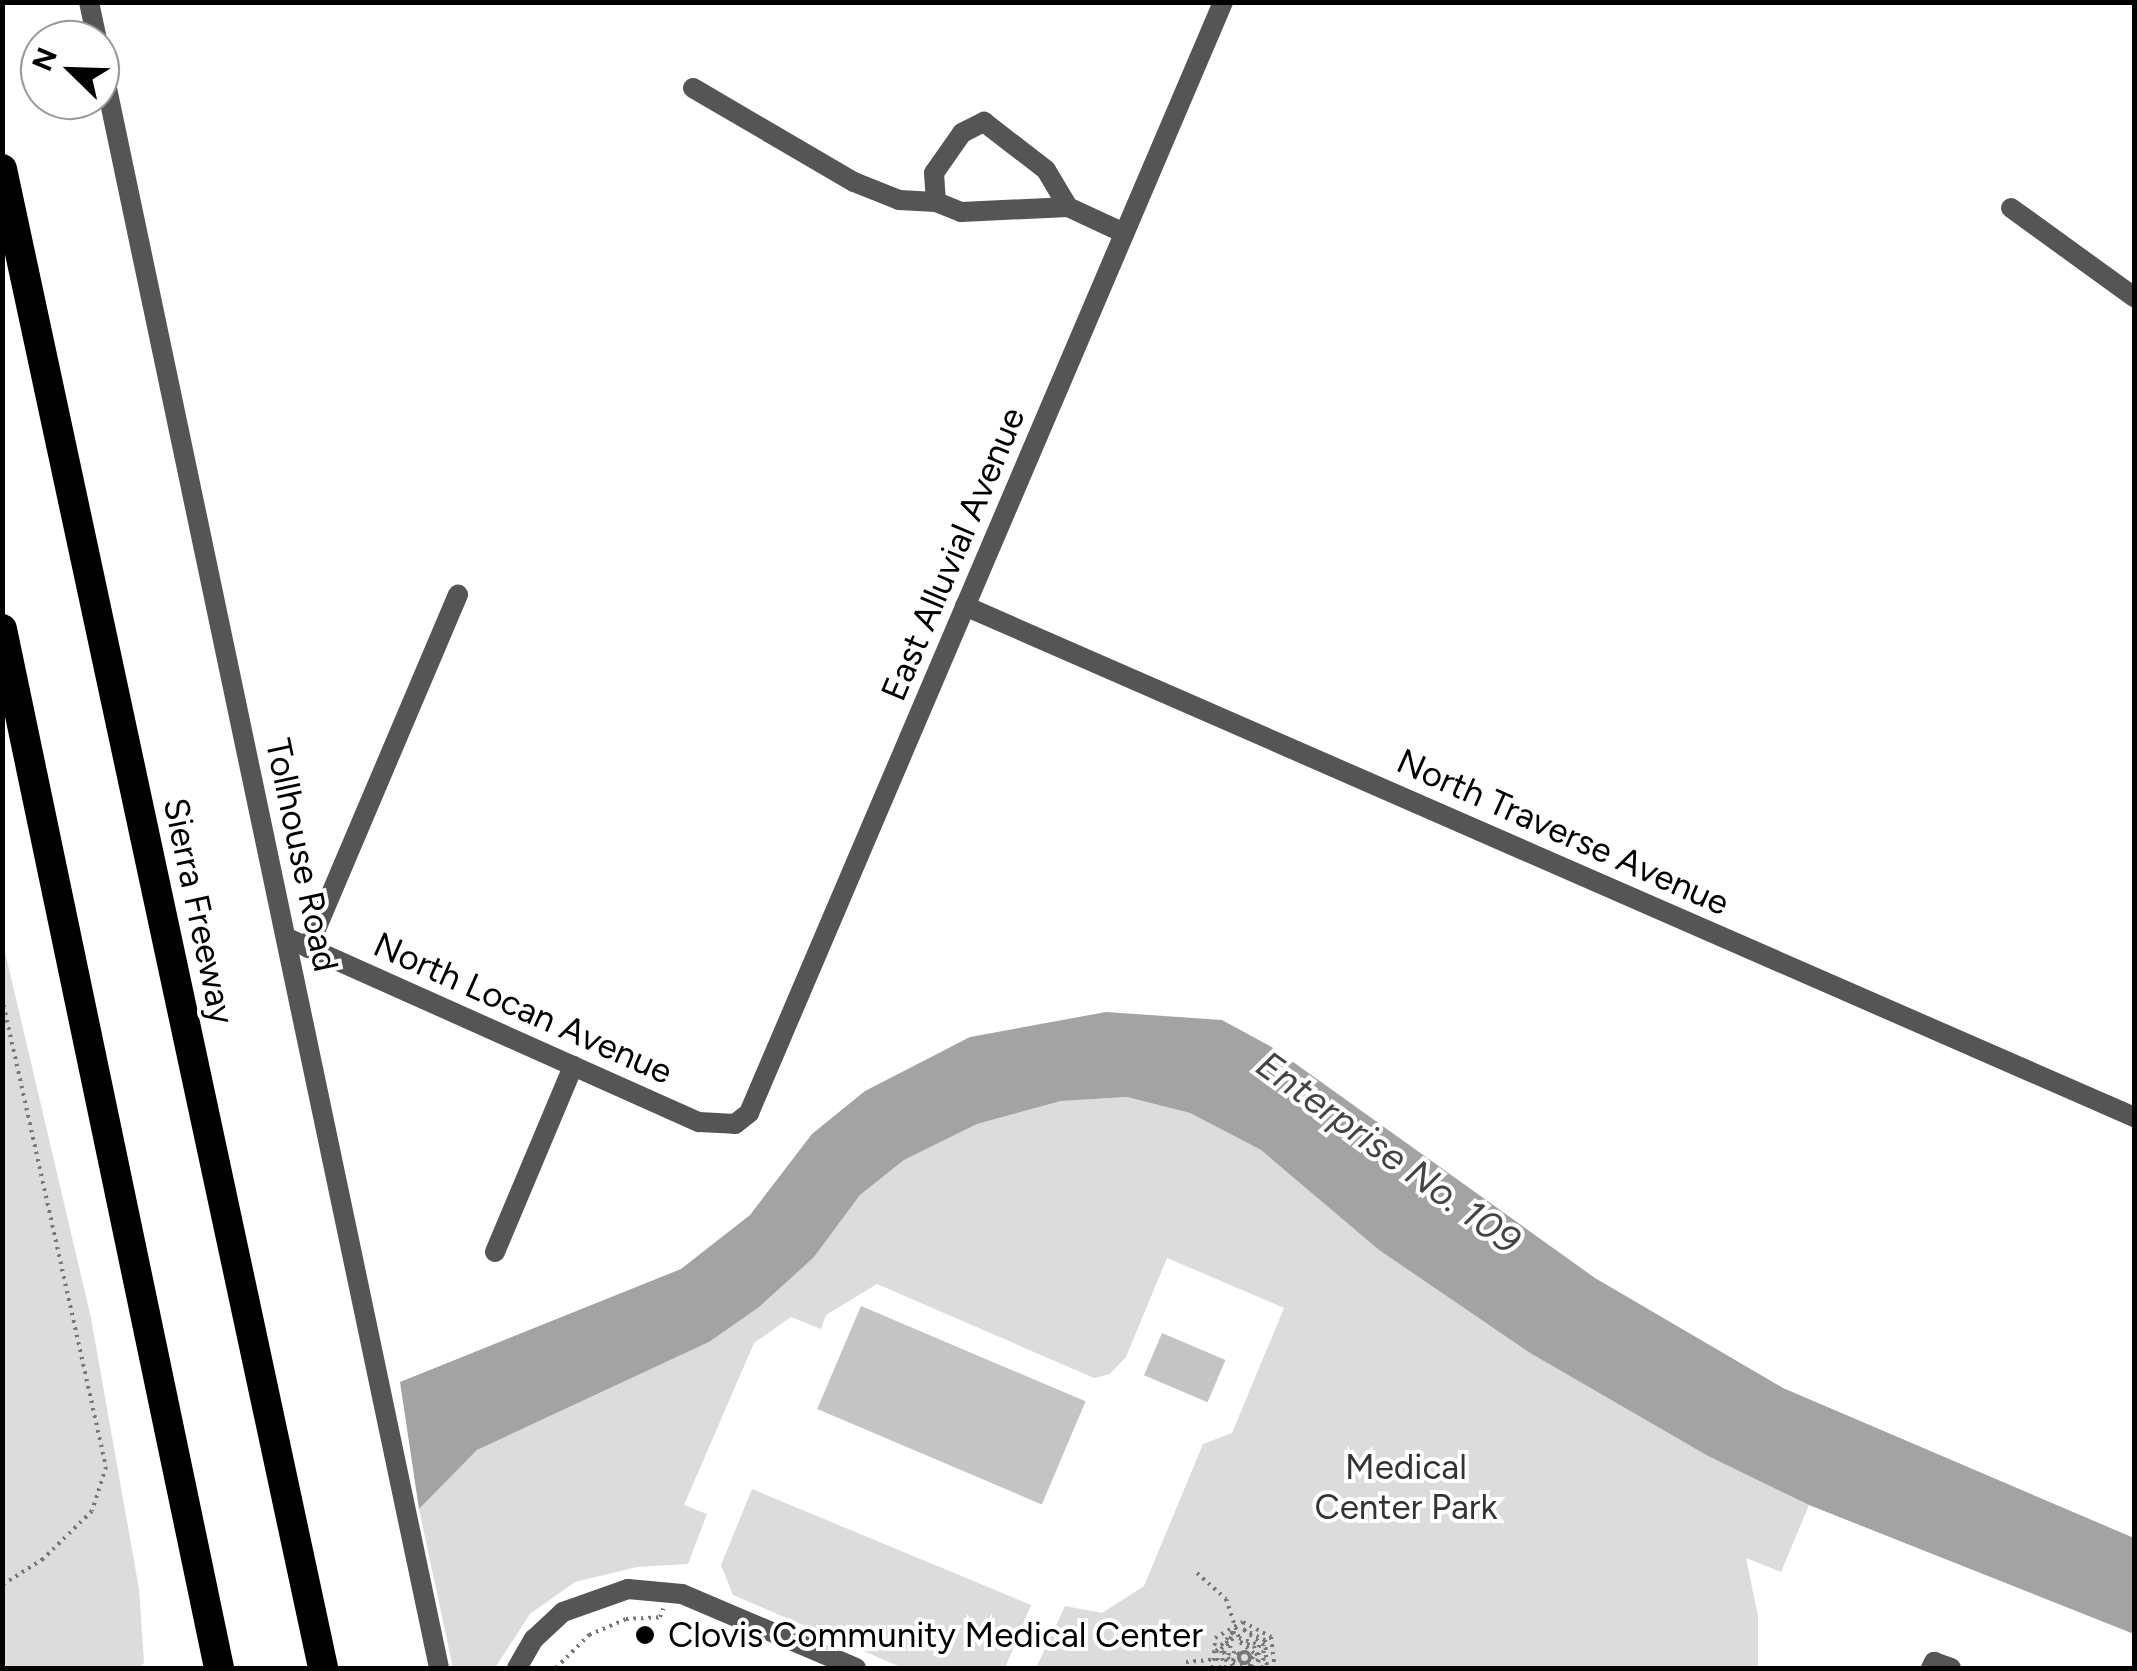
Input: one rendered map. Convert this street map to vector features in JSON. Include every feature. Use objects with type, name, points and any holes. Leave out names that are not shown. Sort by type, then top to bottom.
[{"type":"highway","name":"Sierra Freeway","points":[[2,169],[323,1668]]},
{"type":"highway","points":[[2,629],[219,1668]]},
{"type":"highway","points":[[198,1577],[203,1668]]},
{"type":"street","name":"East Alluvial Avenue","points":[[735,1124],[762,1096],[965,606],[1223,2]]},
{"type":"street","points":[[693,88],[854,182],[899,200],[936,202],[961,212],[1068,207],[1124,233]]},
{"type":"street","name":"Tollhouse Road","points":[[114,120],[439,1668]]},
{"type":"street","points":[[936,202],[934,173],[945,151],[984,122],[1046,170],[1068,207]]},
{"type":"street","points":[[2011,208],[2134,298]]},
{"type":"street","points":[[308,948],[458,595]]},
{"type":"street","name":"North Traverse Avenue","points":[[965,606],[2134,1117]]},
{"type":"street","name":"North Locan Avenue","points":[[287,938],[699,1122],[735,1124]]},
{"type":"street","points":[[495,1252],[572,1066]]},
{"type":"street","points":[[517,1668],[534,1639],[563,1612],[628,1589],[682,1594],[820,1661],[856,1668]]},
{"type":"street","points":[[1931,1668],[1934,1662],[1951,1668]]},
{"type":"path","points":[[2,998],[106,1467],[92,1511],[43,1559],[2,1586]]},
{"type":"path","points":[[1197,1573],[1226,1599],[1239,1638],[1255,1641],[1262,1651],[1260,1668]]},
{"type":"path","points":[[556,1668],[589,1636],[626,1619],[660,1616],[663,1610]]},
{"type":"path","points":[[1211,1660],[1216,1638],[1236,1624],[1254,1624],[1271,1637],[1275,1668]]},
{"type":"path","points":[[1242,1629],[1265,1640],[1270,1657],[1260,1668],[1264,1646],[1242,1629]]},
{"type":"path","points":[[1234,1631],[1228,1657],[1223,1668],[1216,1651],[1234,1631]]},
{"type":"path","points":[[1239,1654],[1234,1651],[1236,1665],[1250,1666],[1254,1653],[1240,1642],[1254,1646],[1260,1668]]},
{"type":"path","points":[[1186,1662],[1211,1660],[1223,1668]]},
{"type":"green space","points":[[2,939],[91,1318],[139,1589],[144,1663],[139,1668],[3,1668]]},
{"type":"green space","name":"Medical Center Park","points":[[1127,1097],[1190,1113],[1261,1150],[1379,1250],[1530,1353],[1708,1456],[1809,1505],[1781,1572],[1746,1558],[1758,1616],[1758,1668],[1036,1668],[1065,1606],[1102,1613],[1144,1586],[1203,1444],[1232,1433],[1284,1308],[1167,1258],[1126,1357],[1110,1374],[1094,1378],[877,1284],[826,1315],[821,1329],[791,1317],[754,1343],[684,1505],[707,1514],[688,1564],[637,1567],[575,1582],[530,1614],[495,1668],[453,1668],[419,1509],[477,1450],[709,1342],[814,1257],[860,1195],[904,1160],[977,1124],[1061,1101]]},
{"type":"green space","points":[[752,1489],[1031,1605],[1005,1668],[903,1668],[733,1595],[721,1565]]},
{"type":"water","name":"Enterprise No. 109","points":[[1106,1012],[1222,1020],[1275,1049],[1595,1278],[1783,1388],[2134,1538],[2134,1634],[1809,1505],[1708,1456],[1530,1353],[1379,1250],[1261,1150],[1190,1113],[1127,1097],[1061,1101],[977,1124],[904,1160],[860,1195],[814,1257],[759,1307],[709,1342],[477,1450],[419,1509],[400,1382],[681,1269],[750,1215],[812,1134],[865,1091],[970,1037]]},
{"type":"building","points":[[861,1306],[1086,1401],[1042,1504],[817,1409]]},
{"type":"building","points":[[1162,1333],[1226,1360],[1208,1402],[1144,1375]]},
{"type":"place","name":"Clovis Community Medical Center","points":[[645,1635]]}]
